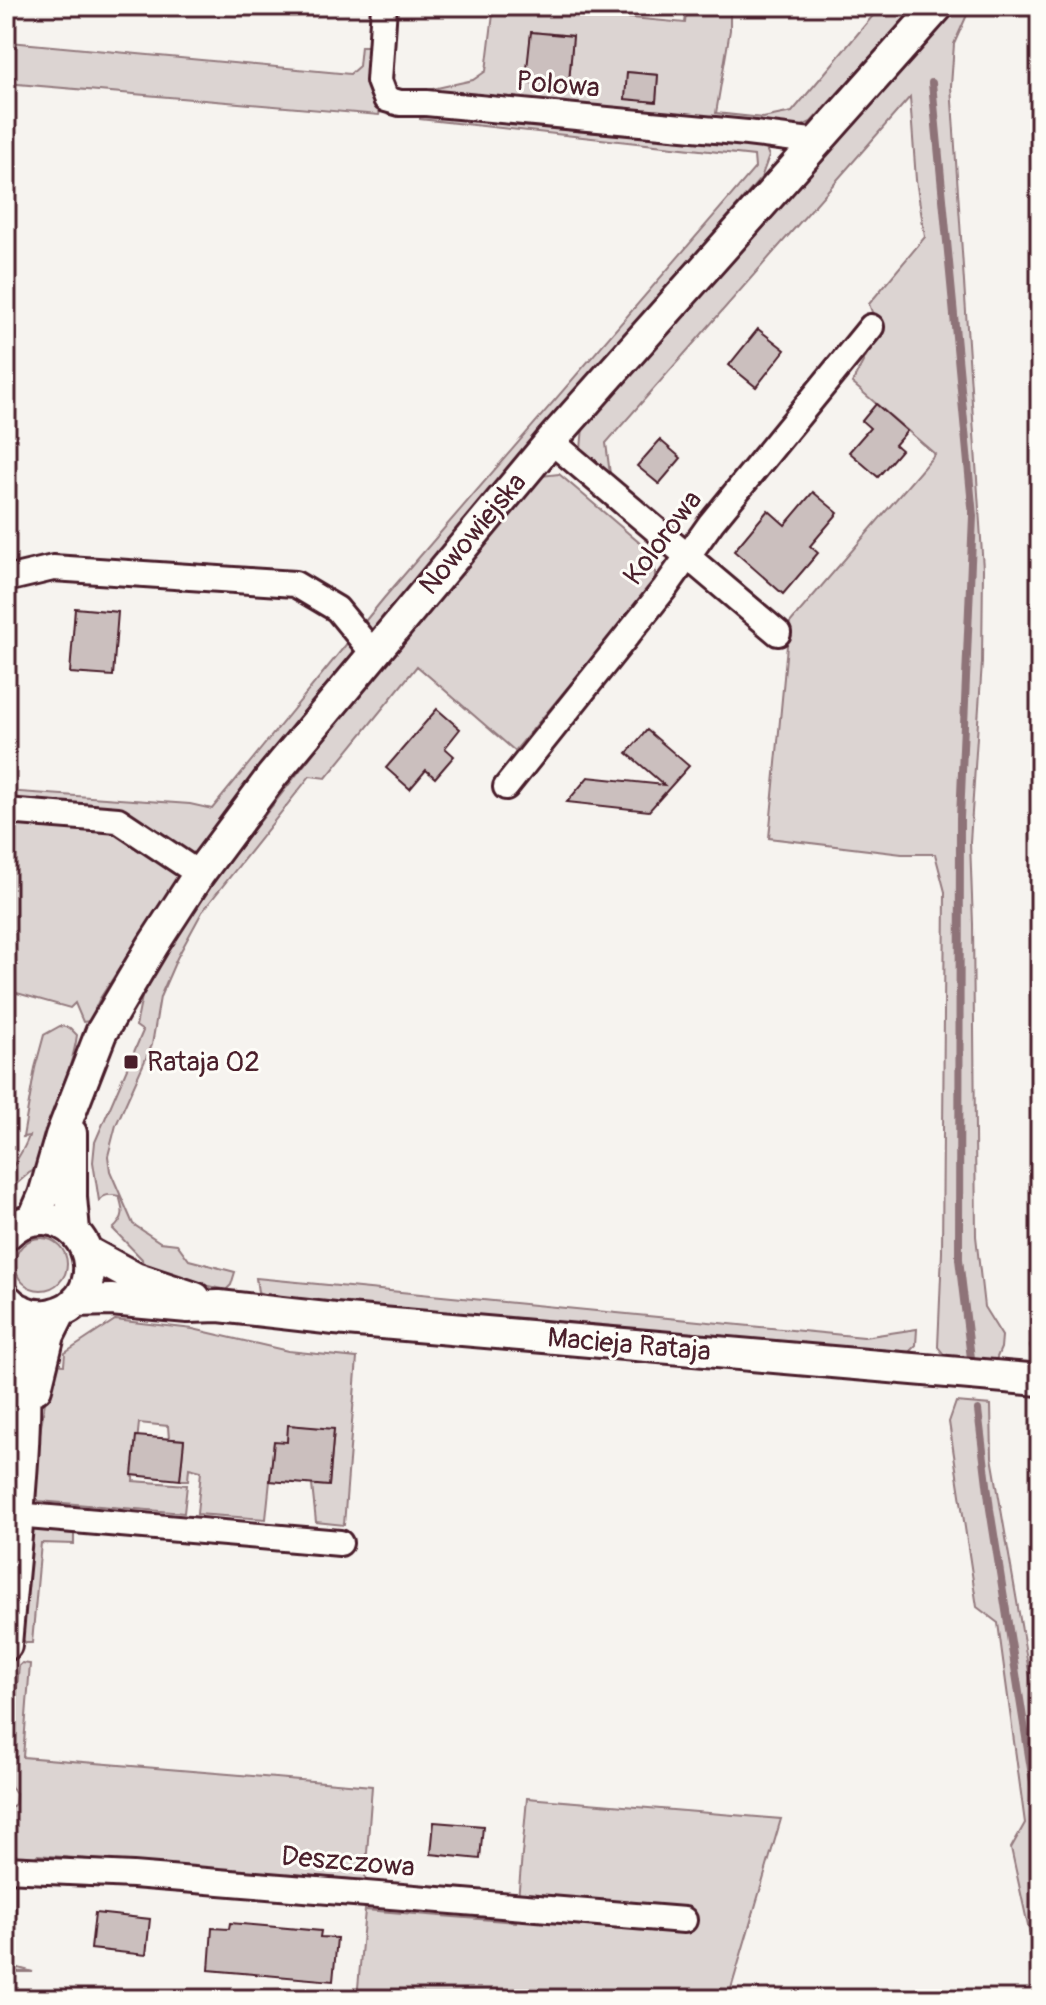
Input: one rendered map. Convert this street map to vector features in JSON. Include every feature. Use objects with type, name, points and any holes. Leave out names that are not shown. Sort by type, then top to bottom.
[{"type":"street","name":"Polowa","points":[[384,6],[379,81],[386,99],[400,103],[686,127],[819,142]]},
{"type":"street","name":"Nowowiejska","points":[[13,1230],[44,1195],[72,1107],[107,1022],[199,874],[272,776],[551,441],[938,6]]},
{"type":"street","name":"Kolorowa","points":[[506,787],[655,601],[721,511],[871,327]]},
{"type":"street","points":[[551,441],[778,633]]},
{"type":"street","points":[[6,577],[53,568],[295,584],[337,609],[373,653]]},
{"type":"street","points":[[6,811],[118,820],[199,874]]},
{"type":"street","name":"Nowowiejska","points":[[68,1306],[88,1284],[91,1269],[81,1242],[71,1197],[72,1107]]},
{"type":"street","name":"Macieja Rataja","points":[[13,1230],[54,1220],[135,1278],[219,1306]]},
{"type":"street","name":"Macieja Rataja","points":[[13,1305],[41,1316],[68,1306],[111,1300],[188,1307],[219,1306],[335,1319],[1040,1380]]},
{"type":"street","points":[[6,1645],[25,1424],[25,1346],[13,1305]]},
{"type":"street","points":[[25,1424],[49,1335],[68,1306]]},
{"type":"street","points":[[16,1515],[340,1543]]},
{"type":"street","name":"Deszczowa","points":[[6,1869],[133,1875],[684,1920]]},
{"type":"shaded area","points":[[494,6],[621,6],[621,17],[685,23],[687,6],[730,6],[730,30],[716,113],[763,118],[792,112],[881,6],[917,6],[811,122],[764,144],[769,156],[761,178],[418,576],[186,865],[99,1000],[90,1021],[83,1022],[75,1003],[70,1008],[6,990],[6,791],[190,804],[212,809],[384,598],[755,168],[754,156],[420,119],[419,92],[473,80],[486,71]],"holes":[[[531,32],[573,36],[569,82],[593,89],[530,83],[527,78]],[[628,72],[658,75],[656,101],[626,99]]]},
{"type":"shaded area","points":[[956,6],[971,6],[954,44],[951,86],[983,569],[982,662],[970,842],[976,1236],[984,1307],[1002,1336],[995,1362],[946,1357],[938,1347],[942,1252],[945,892],[935,854],[902,854],[769,838],[789,624],[935,454],[852,383],[879,331],[869,304],[925,237],[916,180],[910,97],[606,443],[610,474],[581,449],[583,427]]},
{"type":"shaded area","points":[[10,42],[350,74],[359,66],[361,46],[373,46],[370,93],[381,108],[379,115],[6,83]]},
{"type":"shaded area","points":[[559,474],[655,556],[655,582],[515,751],[417,666],[326,778],[310,776],[202,912],[160,997],[152,1045],[116,1125],[108,1156],[110,1171],[133,1224],[160,1242],[177,1244],[189,1260],[235,1272],[226,1290],[143,1268],[142,1259],[113,1229],[122,1214],[119,1196],[108,1195],[99,1201],[93,1162],[95,1142],[143,1031],[136,1026],[144,987],[222,870],[355,700],[541,476]]},
{"type":"shaded area","points":[[60,1026],[70,1028],[77,1035],[38,1168],[6,1193],[11,1170],[29,1136],[23,1137],[44,1035]]},
{"type":"shaded area","points":[[41,1238],[59,1246],[67,1264],[59,1282],[41,1290],[23,1282],[15,1264],[23,1246]]},
{"type":"shaded area","points":[[256,1278],[864,1337],[917,1329],[916,1345],[906,1355],[270,1298],[258,1292]]},
{"type":"shaded area","points":[[115,1320],[193,1329],[288,1351],[357,1358],[344,1525],[316,1522],[312,1485],[329,1486],[334,1430],[289,1425],[287,1442],[274,1442],[266,1519],[197,1514],[201,1471],[189,1468],[188,1480],[180,1480],[184,1440],[169,1439],[168,1426],[139,1423],[133,1481],[187,1485],[184,1513],[39,1501],[33,1497],[51,1364],[64,1365],[65,1353]]},
{"type":"shaded area","points":[[956,1402],[991,1405],[992,1457],[1040,1735],[1040,1981],[1011,1848],[1025,1823],[998,1623],[977,1607],[949,1422]]},
{"type":"shaded area","points":[[31,1529],[74,1534],[74,1544],[41,1543],[32,1643],[26,1643],[21,1638]]},
{"type":"shaded area","points":[[22,1663],[30,1664],[23,1757],[372,1786],[365,1880],[37,1855],[16,1884],[15,1967],[33,1972],[10,1972],[6,1967],[6,1821],[7,1811],[15,1804],[16,1794],[8,1782],[19,1666]]},
{"type":"shaded area","points":[[527,1798],[781,1819],[728,1999],[357,1999],[365,1910],[516,1922]]},
{"type":"building","points":[[531,32],[573,36],[569,82],[526,78]]},
{"type":"building","points":[[627,72],[658,75],[656,102],[625,99]]},
{"type":"building","points":[[758,329],[785,350],[756,387],[729,365]]},
{"type":"building","points":[[876,404],[907,431],[895,445],[901,450],[878,477],[849,452],[870,428],[862,421]]},
{"type":"building","points":[[660,440],[681,458],[659,484],[637,466]]},
{"type":"building","points":[[813,492],[838,513],[810,546],[818,553],[783,594],[734,551],[768,510],[785,525]]},
{"type":"building","points":[[75,608],[118,612],[113,676],[70,673]]},
{"type":"building","points":[[437,709],[460,729],[445,748],[454,756],[435,778],[426,770],[410,789],[386,768]]},
{"type":"building","points":[[647,730],[689,766],[649,811],[567,802],[588,777],[664,785],[627,753]]},
{"type":"building","points":[[288,1425],[334,1429],[329,1486],[270,1481],[274,1441],[287,1442]]},
{"type":"building","points":[[136,1436],[184,1440],[180,1480],[132,1475]]},
{"type":"building","points":[[434,1822],[483,1826],[480,1859],[431,1854]]},
{"type":"building","points":[[95,1913],[150,1919],[146,1955],[91,1949]]},
{"type":"building","points":[[230,1923],[321,1931],[320,1937],[337,1938],[333,1981],[209,1970],[212,1928],[229,1929]]},
{"type":"waterway","points":[[932,83],[973,516],[960,818],[959,1259],[971,1358]]},
{"type":"waterway","points":[[1033,1346],[1040,1347]]},
{"type":"waterway","points":[[978,1410],[990,1509],[1040,1826]]},
{"type":"place","name":"Rataja 02","points":[[131,1062]]}]
